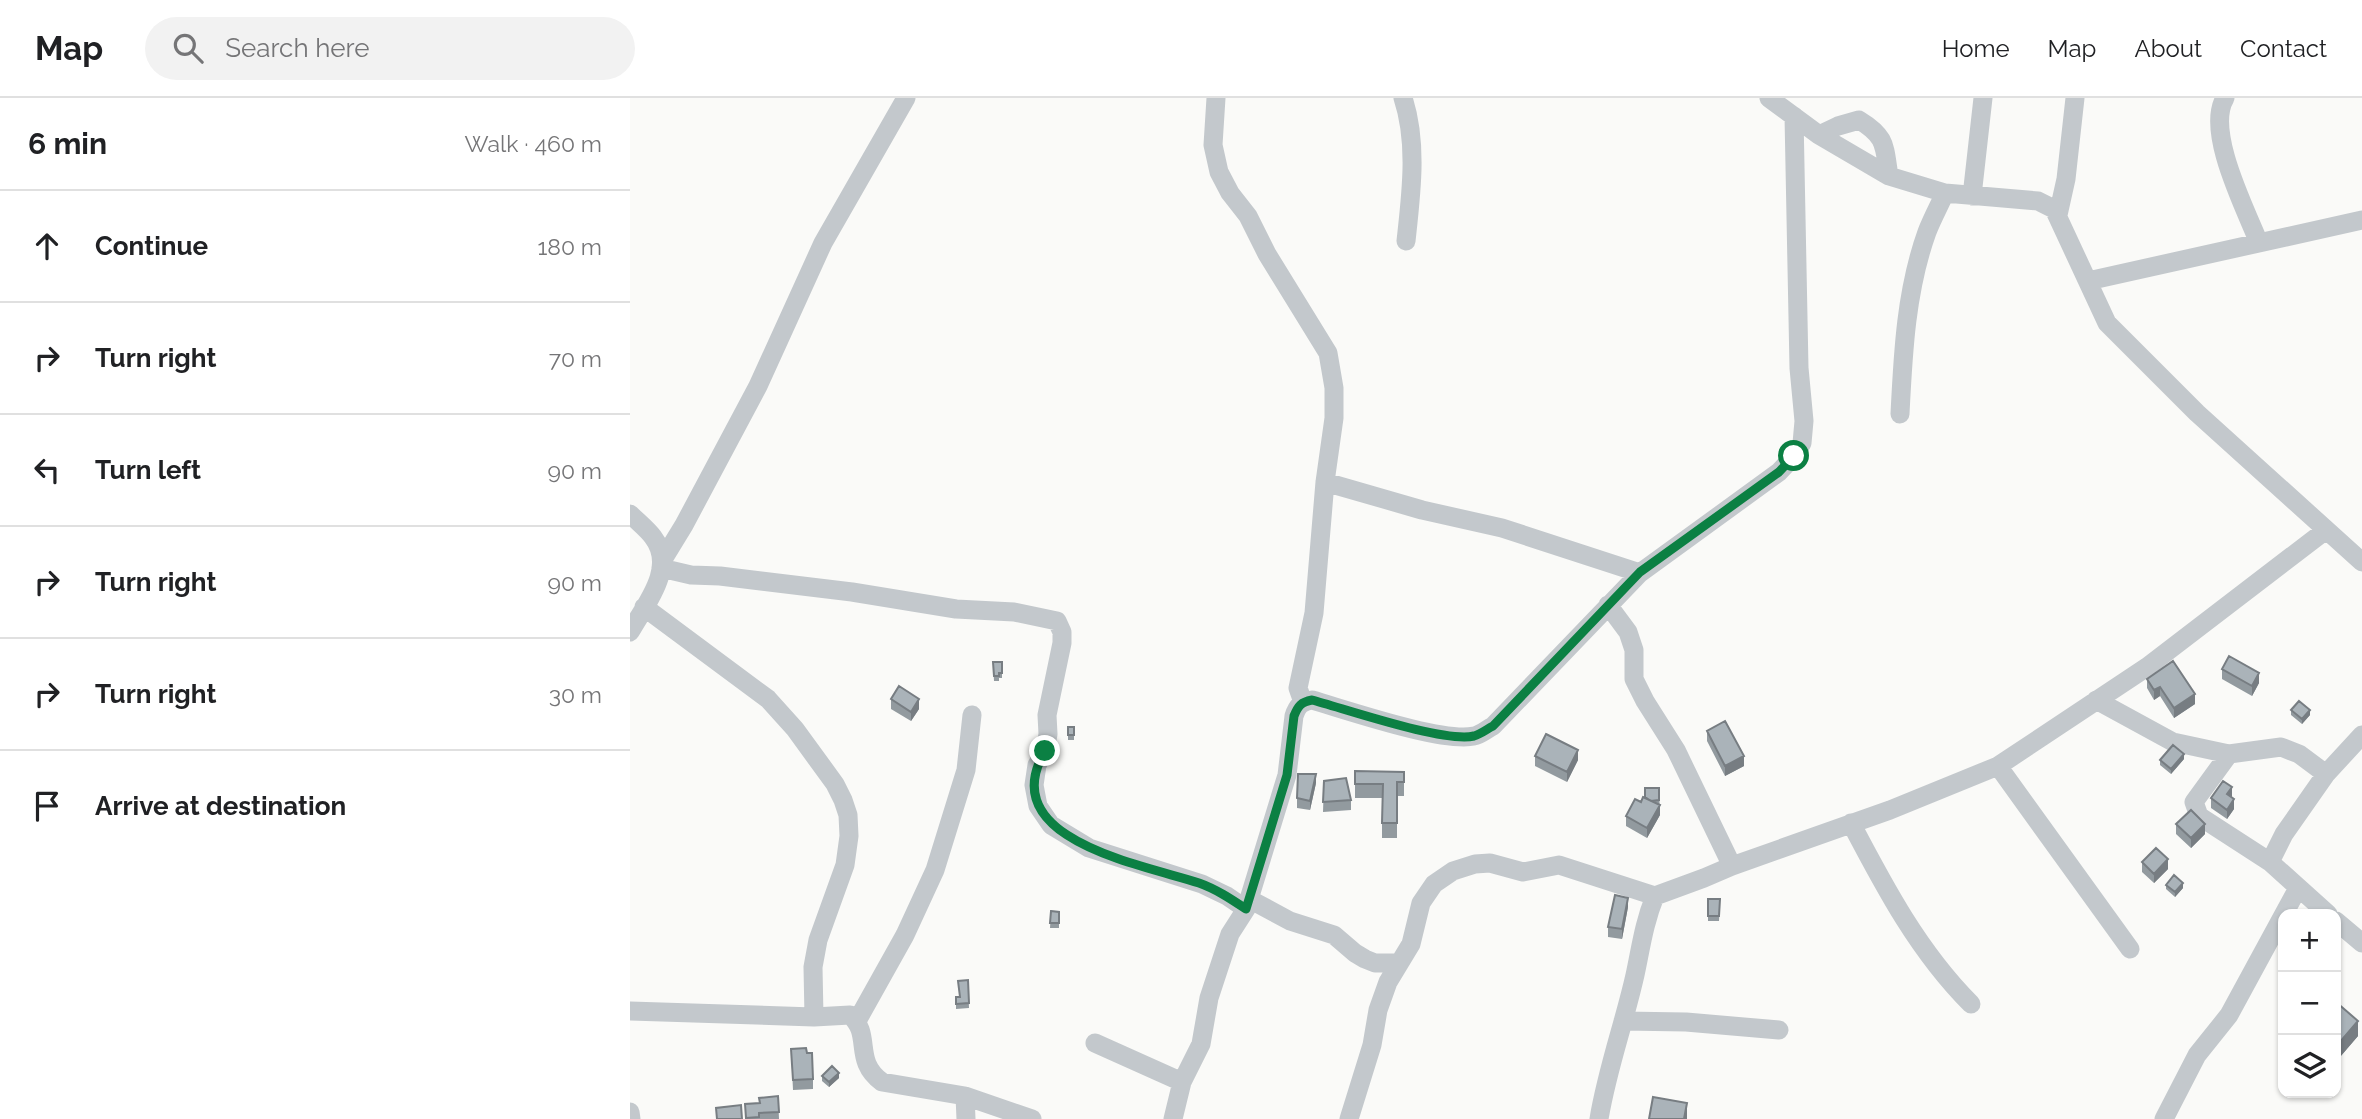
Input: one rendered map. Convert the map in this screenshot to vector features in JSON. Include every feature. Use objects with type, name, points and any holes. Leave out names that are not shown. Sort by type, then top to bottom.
[{"type":"street","points":[[630,632],[656,587],[662,564],[758,386],[823,243],[906,98]]},
{"type":"street","points":[[1216,98],[1213,145],[1219,172],[1230,193],[1248,216],[1267,254],[1328,353],[1334,388],[1334,418],[1325,482],[1314,613],[1298,688],[1303,702]]},
{"type":"street","points":[[1403,98],[1410,138],[1412,187],[1406,241]]},
{"type":"street","points":[[1769,98],[1819,135],[1889,176],[1945,193],[2038,201],[2054,209],[2107,323],[2197,413],[2362,562]]},
{"type":"street","points":[[1972,196],[1983,98]]},
{"type":"street","points":[[2058,215],[2066,179],[2075,98]]},
{"type":"street","points":[[2225,98],[2221,104],[2219,127],[2222,145],[2259,243]]},
{"type":"street","points":[[1173,1119],[1182,1082],[1201,1044],[1209,998],[1230,934],[1247,904],[1287,775],[1297,707],[1312,700],[1432,732],[1458,737],[1476,736],[1493,726],[1640,572],[1779,472],[1794,456],[1802,443],[1804,421],[1798,342],[1794,116]]},
{"type":"street","points":[[1819,135],[1859,120],[1878,131],[1884,144],[1889,176]]},
{"type":"street","points":[[1900,414],[1904,337],[1913,281],[1927,233],[1945,193]]},
{"type":"street","points":[[2088,281],[2362,220]]},
{"type":"street","points":[[1325,482],[1422,510],[1502,528],[1640,572]]},
{"type":"street","points":[[630,514],[654,538],[662,564]]},
{"type":"street","points":[[1349,1119],[1372,1045],[1378,1010],[1388,982],[1410,944],[1421,903],[1434,884],[1453,871],[1475,864],[1490,863],[1523,872],[1559,865],[1655,896],[1890,810],[1998,766],[2147,667],[2326,530]]},
{"type":"street","points":[[662,564],[691,575],[852,592],[956,609],[1014,612],[1057,621],[1062,632],[1062,643],[1047,715],[1045,751],[1037,765],[1034,785],[1038,806],[1051,825],[1089,848],[1202,884],[1290,922],[1334,935],[1354,953],[1375,963],[1399,963]]},
{"type":"street","points":[[1608,605],[1628,632],[1634,650],[1634,679],[1676,750],[1732,866]]},
{"type":"street","points":[[644,607],[768,699],[795,729],[835,784],[843,800],[848,815],[849,836],[845,865],[818,940],[813,967],[814,1017]]},
{"type":"street","points":[[2096,700],[2174,742],[2229,754],[2281,747],[2299,754],[2326,774]]},
{"type":"street","points":[[972,715],[967,770],[935,870],[905,935],[858,1021],[866,1066],[882,1082],[965,1096],[1032,1119]]},
{"type":"street","points":[[2270,862],[2284,834],[2326,774],[2362,735]]},
{"type":"street","points":[[2229,754],[2194,802],[2199,816],[2270,862],[2322,909]]},
{"type":"street","points":[[1998,766],[2130,949]]},
{"type":"street","points":[[1851,823],[1885,888],[1913,933],[1947,979],[1971,1004]]},
{"type":"street","points":[[2165,1119],[2197,1055],[2229,1015],[2298,888]]},
{"type":"street","points":[[1598,1119],[1635,975],[1644,922],[1655,896]]},
{"type":"street","points":[[2341,925],[2362,943]]},
{"type":"street","points":[[630,1011],[814,1017],[843,1014],[858,1021]]},
{"type":"street","points":[[1623,1021],[1686,1022],[1779,1030]]},
{"type":"street","points":[[1095,1043],[1182,1082]]},
{"type":"street","points":[[965,1096],[966,1119]]},
{"type":"street","points":[[630,1112],[631,1119]]},
{"type":"building","points":[[2229,656],[2259,673],[2252,686],[2222,669]]},
{"type":"building","points":[[2173,661],[2195,694],[2174,708],[2160,687],[2154,690],[2147,679]]},
{"type":"building","points":[[993,662],[1002,662],[1002,673],[999,673],[999,676],[994,676]]},
{"type":"building","points":[[899,686],[919,699],[911,712],[891,699]]},
{"type":"building","points":[[2299,701],[2310,710],[2302,719],[2291,710]]},
{"type":"building","points":[[1725,721],[1744,756],[1725,766],[1707,731]]},
{"type":"building","points":[[1068,727],[1074,727],[1074,735],[1068,735]]},
{"type":"building","points":[[1546,734],[1578,750],[1567,772],[1535,756]]},
{"type":"building","points":[[2173,745],[2184,754],[2171,769],[2160,760]]},
{"type":"building","points":[[1355,771],[1404,772],[1404,782],[1397,782],[1397,823],[1382,823],[1383,784],[1355,784]]},
{"type":"building","points":[[1298,774],[1316,774],[1310,801],[1297,798]]},
{"type":"building","points":[[1346,778],[1351,800],[1323,802],[1324,781]]},
{"type":"building","points":[[2223,781],[2232,787],[2227,794],[2234,799],[2227,810],[2211,798]]},
{"type":"building","points":[[1645,788],[1659,788],[1659,800],[1651,801],[1645,797]]},
{"type":"building","points":[[1643,797],[1660,805],[1647,828],[1626,816],[1635,799],[1641,802]]},
{"type":"building","points":[[2191,810],[2205,824],[2191,838],[2176,824]]},
{"type":"building","points":[[2156,848],[2168,859],[2154,874],[2142,862]]},
{"type":"building","points":[[2174,875],[2183,883],[2175,892],[2166,885]]},
{"type":"building","points":[[1615,895],[1628,898],[1622,929],[1608,927]]},
{"type":"building","points":[[1708,899],[1720,899],[1719,916],[1708,916]]},
{"type":"building","points":[[1051,911],[1059,912],[1059,923],[1050,923]]},
{"type":"building","points":[[968,980],[969,1003],[956,1004],[956,997],[960,997],[958,981]]},
{"type":"building","points":[[2341,1006],[2358,1021],[2341,1041]]},
{"type":"building","points":[[806,1048],[807,1053],[812,1053],[813,1079],[793,1080],[791,1049]]},
{"type":"building","points":[[832,1066],[839,1073],[829,1082],[822,1076]]},
{"type":"building","points":[[778,1096],[779,1112],[759,1113],[759,1117],[746,1118],[745,1104],[760,1103],[759,1098]]},
{"type":"building","points":[[1653,1097],[1687,1103],[1684,1119],[1649,1119]]},
{"type":"building","points":[[741,1105],[742,1119],[717,1119],[716,1108]]},
{"type":"route","points":[[1045,751],[1037,765],[1034,785],[1038,806],[1051,825],[1089,848],[1202,884],[1246,909],[1287,775],[1294,716],[1297,707],[1303,702],[1312,700],[1432,732],[1458,737],[1476,736],[1493,726],[1640,572],[1779,472],[1794,456]]}]
